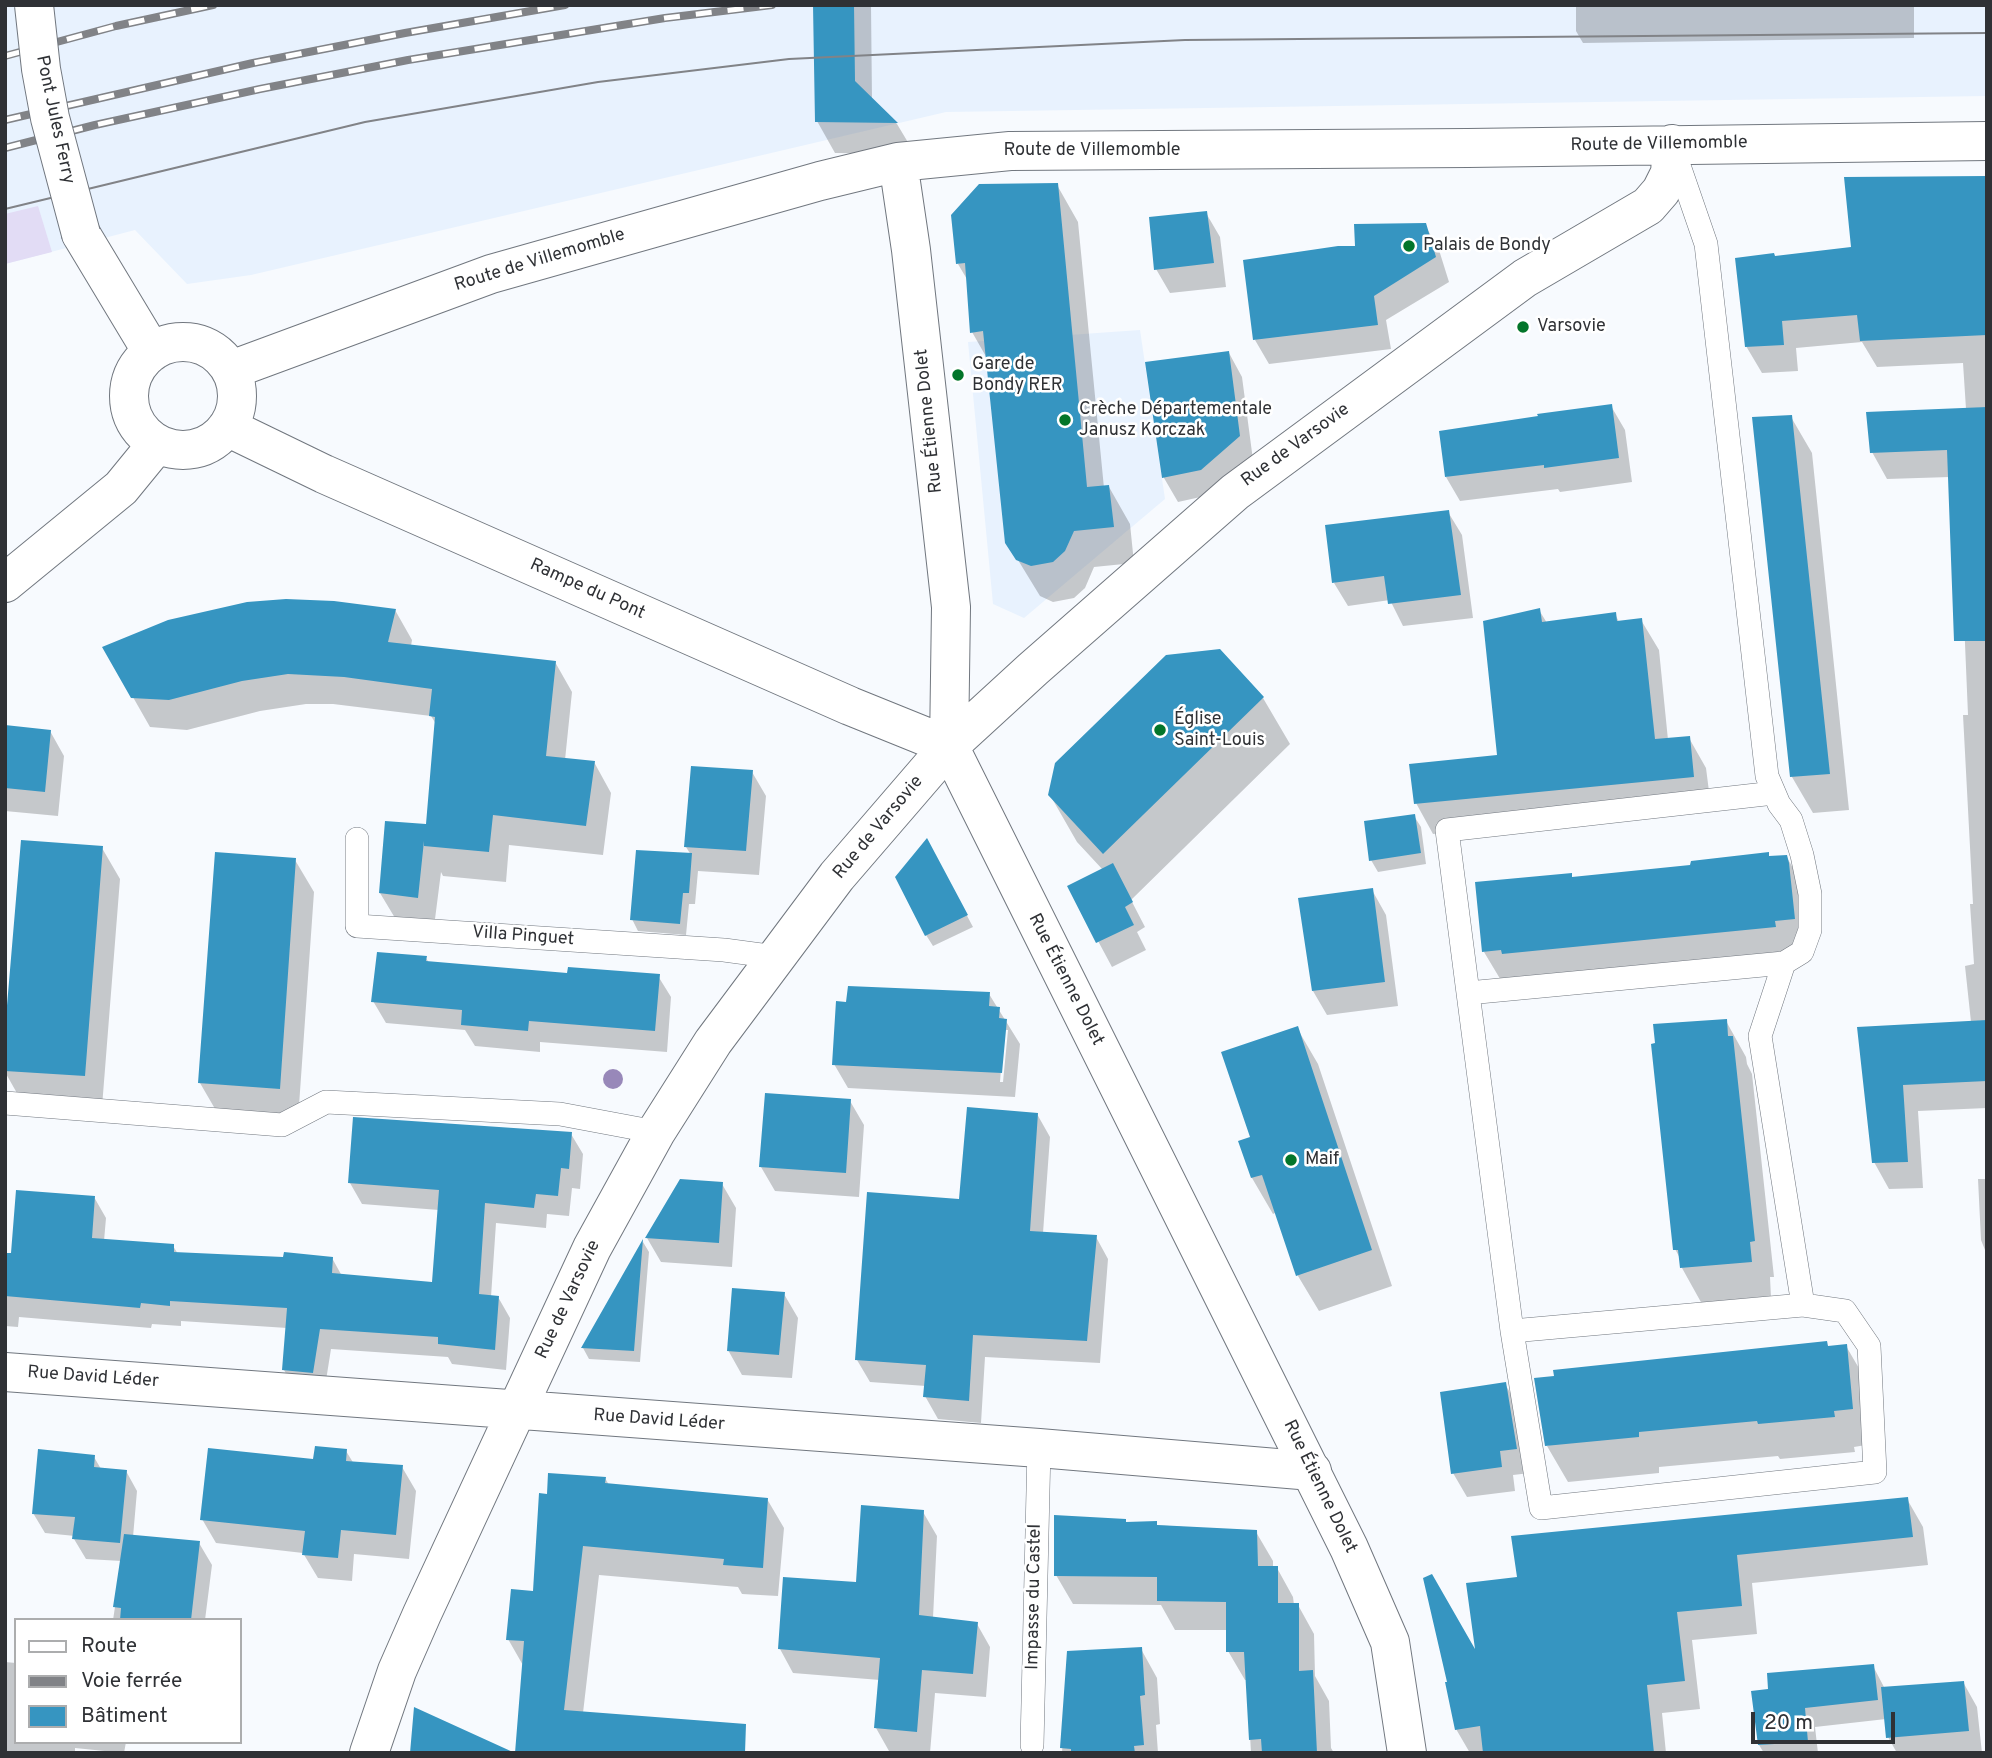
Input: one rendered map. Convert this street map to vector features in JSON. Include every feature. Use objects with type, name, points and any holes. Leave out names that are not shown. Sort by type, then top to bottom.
[{"type":"street","name":"Pont Jules Ferry","points":[[34,5],[50,118],[81,234],[152,352]]},
{"type":"street","name":"Route de Villemomble","points":[[231,370],[491,274],[820,181],[898,162],[1010,150],[1468,148],[1987,141]]},
{"type":"street","name":"Rue de Varsovie","points":[[369,1753],[397,1671],[592,1248],[656,1132],[713,1042],[837,876],[949,746],[1235,492],[1525,278],[1648,206],[1661,191],[1670,173],[1672,145]]},
{"type":"street","name":"Rue Étienne Dolet","points":[[898,162],[911,250],[951,607],[949,746],[1349,1548],[1390,1642],[1407,1753]]},
{"type":"street","points":[[186,342],[204,346],[220,356],[231,370],[238,399],[234,414],[228,427],[203,446],[187,450],[157,444],[143,432],[133,417],[129,399],[131,381],[139,365],[152,352],[169,344],[186,342]]},
{"type":"street","name":"Rampe du Pont","points":[[228,427],[324,474],[775,673],[949,746]]},
{"type":"street","points":[[5,583],[121,488],[157,444]]},
{"type":"street","name":"Rue David Léder","points":[[5,1371],[1039,1448],[1312,1471]]},
{"type":"lane","points":[[1468,993],[1784,963],[1802,952],[1810,930],[1810,894],[1802,855],[1791,820],[1779,804],[1767,776],[1706,244],[1672,145]]},
{"type":"lane","points":[[1512,1331],[1803,1305],[1845,1311],[1869,1346],[1875,1472],[1541,1508],[1512,1331],[1447,830],[1774,793]]},
{"type":"lane","name":"Villa Pinguet","points":[[357,839],[356,926],[724,950],[776,957]]},
{"type":"lane","points":[[1784,963],[1760,1036],[1803,1305]]},
{"type":"lane","points":[[5,1103],[282,1125],[326,1102],[559,1114],[656,1132]]},
{"type":"lane","name":"Impasse du Castel","points":[[1031,1745],[1039,1448]]},
{"type":"shaded area","points":[[5,5],[1987,5],[1987,96],[946,112],[251,275],[187,284],[135,230],[5,264]]},
{"type":"shaded area","points":[[38,206],[52,252],[5,264],[5,214]]},
{"type":"shaded area","name":"Crèche Départementale Janusz Korczak","points":[[1140,330],[1165,499],[1024,618],[993,604],[968,342]]},
{"type":"building","points":[[813,5],[854,5],[855,81],[898,123],[815,122]]},
{"type":"building","points":[[1987,176],[1987,335],[1860,341],[1857,315],[1782,321],[1784,345],[1745,347],[1735,258],[1851,247],[1844,177]]},
{"type":"building","points":[[1058,183],[1087,487],[1109,485],[1114,527],[1074,531],[1065,551],[1053,562],[1031,566],[1016,560],[1005,543],[983,331],[970,333],[965,263],[956,264],[951,215],[979,184]]},
{"type":"building","points":[[1207,211],[1214,263],[1154,270],[1149,217]]},
{"type":"building","points":[[1426,223],[1436,257],[1374,296],[1378,325],[1253,340],[1243,260],[1338,246],[1355,246],[1354,224]]},
{"type":"building","points":[[1229,351],[1240,436],[1201,470],[1162,478],[1145,362]]},
{"type":"building","points":[[1612,404],[1619,458],[1445,477],[1439,431]]},
{"type":"building","points":[[1987,407],[1987,641],[1954,641],[1947,450],[1870,453],[1866,412]]},
{"type":"building","points":[[1792,415],[1830,774],[1790,777],[1752,417]]},
{"type":"building","points":[[1449,510],[1461,595],[1388,604],[1384,576],[1332,583],[1325,525]]},
{"type":"building","points":[[286,599],[334,601],[396,609],[388,642],[556,661],[546,756],[595,761],[586,826],[493,815],[489,852],[424,846],[424,841],[418,898],[379,893],[385,821],[426,824],[435,717],[429,716],[432,689],[344,677],[288,674],[242,681],[169,700],[131,698],[102,647],[168,620],[247,602]]},
{"type":"building","points":[[1540,608],[1542,622],[1616,612],[1617,621],[1642,618],[1655,739],[1690,736],[1694,777],[1414,804],[1409,764],[1497,755],[1483,621]]},
{"type":"building","name":"Église Saint-Louis","points":[[1220,649],[1264,697],[1103,854],[1048,795],[1055,763],[1166,655]]},
{"type":"building","points":[[5,725],[51,730],[45,792],[5,788]]},
{"type":"building","points":[[691,766],[753,770],[746,851],[684,847]]},
{"type":"building","points":[[1415,814],[1421,853],[1369,861],[1364,821]]},
{"type":"building","points":[[927,838],[968,915],[925,936],[895,877]]},
{"type":"building","points":[[21,840],[103,846],[85,1076],[5,1071],[5,1029]]},
{"type":"building","points":[[636,850],[692,853],[689,893],[683,893],[680,924],[630,920]]},
{"type":"building","points":[[215,852],[296,858],[280,1089],[198,1083]]},
{"type":"building","points":[[1769,852],[1769,856],[1787,855],[1795,919],[1775,921],[1776,927],[1502,954],[1501,950],[1482,952],[1475,882],[1572,873],[1572,877],[1690,865],[1691,861]]},
{"type":"building","points":[[1113,863],[1133,902],[1125,907],[1134,925],[1096,943],[1067,886]]},
{"type":"building","points":[[1373,888],[1385,982],[1312,991],[1298,898]]},
{"type":"building","points":[[377,952],[427,956],[426,961],[567,973],[568,967],[660,974],[655,1031],[529,1021],[528,1031],[461,1025],[462,1010],[371,1002]]},
{"type":"building","points":[[848,986],[990,992],[989,1006],[1000,1007],[999,1018],[1007,1019],[1002,1073],[832,1065],[836,1001],[846,1002]]},
{"type":"building","points":[[1727,1019],[1728,1036],[1733,1036],[1755,1241],[1750,1242],[1752,1262],[1680,1268],[1678,1250],[1673,1250],[1651,1044],[1655,1043],[1653,1024]]},
{"type":"building","points":[[1987,1020],[1987,1081],[1903,1085],[1908,1162],[1872,1163],[1857,1027]]},
{"type":"building","points":[[1298,1026],[1372,1250],[1296,1276],[1262,1175],[1251,1178],[1238,1141],[1250,1137],[1221,1052]]},
{"type":"building","points":[[765,1093],[851,1099],[846,1173],[759,1167]]},
{"type":"building","points":[[967,1107],[1038,1113],[1030,1231],[1097,1235],[1087,1341],[973,1335],[969,1401],[923,1397],[926,1365],[855,1360],[867,1192],[959,1199]]},
{"type":"building","points":[[353,1117],[572,1132],[569,1169],[561,1168],[558,1196],[536,1194],[534,1208],[485,1203],[479,1294],[499,1296],[495,1350],[438,1344],[438,1337],[320,1329],[313,1373],[282,1370],[287,1308],[170,1301],[170,1306],[141,1303],[140,1308],[5,1296],[5,1253],[11,1253],[16,1190],[95,1196],[92,1238],[174,1244],[174,1252],[283,1257],[284,1252],[333,1257],[332,1273],[432,1282],[439,1190],[348,1183]]},
{"type":"building","points":[[680,1179],[723,1182],[719,1243],[645,1238]]},
{"type":"building","points":[[643,1239],[634,1351],[581,1348]]},
{"type":"building","points":[[732,1288],[785,1292],[779,1355],[727,1351]]},
{"type":"building","points":[[1827,1341],[1828,1346],[1847,1344],[1853,1409],[1834,1411],[1835,1417],[1639,1432],[1639,1437],[1545,1446],[1534,1378],[1554,1376],[1553,1370]]},
{"type":"building","points":[[1506,1382],[1517,1449],[1500,1451],[1502,1467],[1451,1474],[1440,1392]]},
{"type":"building","points":[[315,1446],[347,1449],[346,1461],[403,1465],[396,1535],[341,1530],[338,1558],[302,1555],[305,1531],[200,1520],[208,1448],[313,1459]]},
{"type":"building","points":[[38,1449],[95,1455],[94,1467],[127,1470],[120,1543],[72,1539],[75,1517],[32,1514]]},
{"type":"building","points":[[548,1473],[606,1477],[605,1483],[768,1498],[763,1568],[723,1565],[724,1559],[583,1546],[564,1710],[746,1724],[745,1753],[515,1753],[524,1641],[506,1640],[511,1589],[533,1591],[539,1493],[547,1494]]},
{"type":"building","points":[[1908,1497],[1913,1537],[1737,1555],[1742,1606],[1677,1612],[1685,1681],[1647,1685],[1654,1753],[1483,1753],[1480,1726],[1455,1730],[1423,1578],[1432,1574],[1475,1649],[1466,1583],[1517,1577],[1511,1536]]},
{"type":"building","points":[[861,1505],[924,1510],[919,1615],[978,1622],[973,1674],[922,1670],[917,1732],[874,1728],[880,1658],[778,1649],[783,1577],[856,1582]]},
{"type":"building","points":[[1054,1515],[1126,1519],[1126,1522],[1157,1521],[1157,1525],[1257,1530],[1258,1566],[1278,1566],[1278,1603],[1299,1603],[1299,1671],[1313,1670],[1317,1753],[1262,1753],[1261,1739],[1249,1740],[1244,1652],[1226,1652],[1226,1602],[1157,1601],[1157,1577],[1054,1576]]},
{"type":"building","points":[[124,1534],[200,1541],[191,1618],[120,1618],[121,1608],[113,1607]]},
{"type":"building","points":[[1142,1647],[1145,1695],[1140,1696],[1144,1745],[1134,1746],[1135,1753],[1071,1753],[1071,1749],[1060,1748],[1067,1651]]},
{"type":"building","points":[[1874,1664],[1878,1700],[1805,1708],[1808,1742],[1758,1745],[1751,1691],[1768,1689],[1767,1673]]},
{"type":"building","points":[[1964,1681],[1969,1731],[1886,1738],[1881,1687]]},
{"type":"building","points":[[414,1707],[515,1753],[410,1753]]},
{"type":"tram line","points":[[5,209],[365,122],[598,82],[789,59],[1185,40],[1987,33]]},
{"type":"railway","points":[[5,56],[116,26],[213,5]]},
{"type":"railway","points":[[5,120],[253,63],[565,5]]},
{"type":"railway","points":[[5,148],[95,125],[408,60],[665,18],[772,5]]},
{"type":"place","name":"Palais de Bondy","points":[[1409,246]]},
{"type":"place","name":"Varsovie","points":[[1523,327]]},
{"type":"place","name":"Gare de Bondy RER","points":[[958,375]]},
{"type":"place","name":"Crèche Départementale Janusz Korczak","points":[[1065,420]]},
{"type":"place","name":"Église Saint-Louis","points":[[1160,730]]},
{"type":"place","name":"Maif","points":[[1291,1160]]}]
